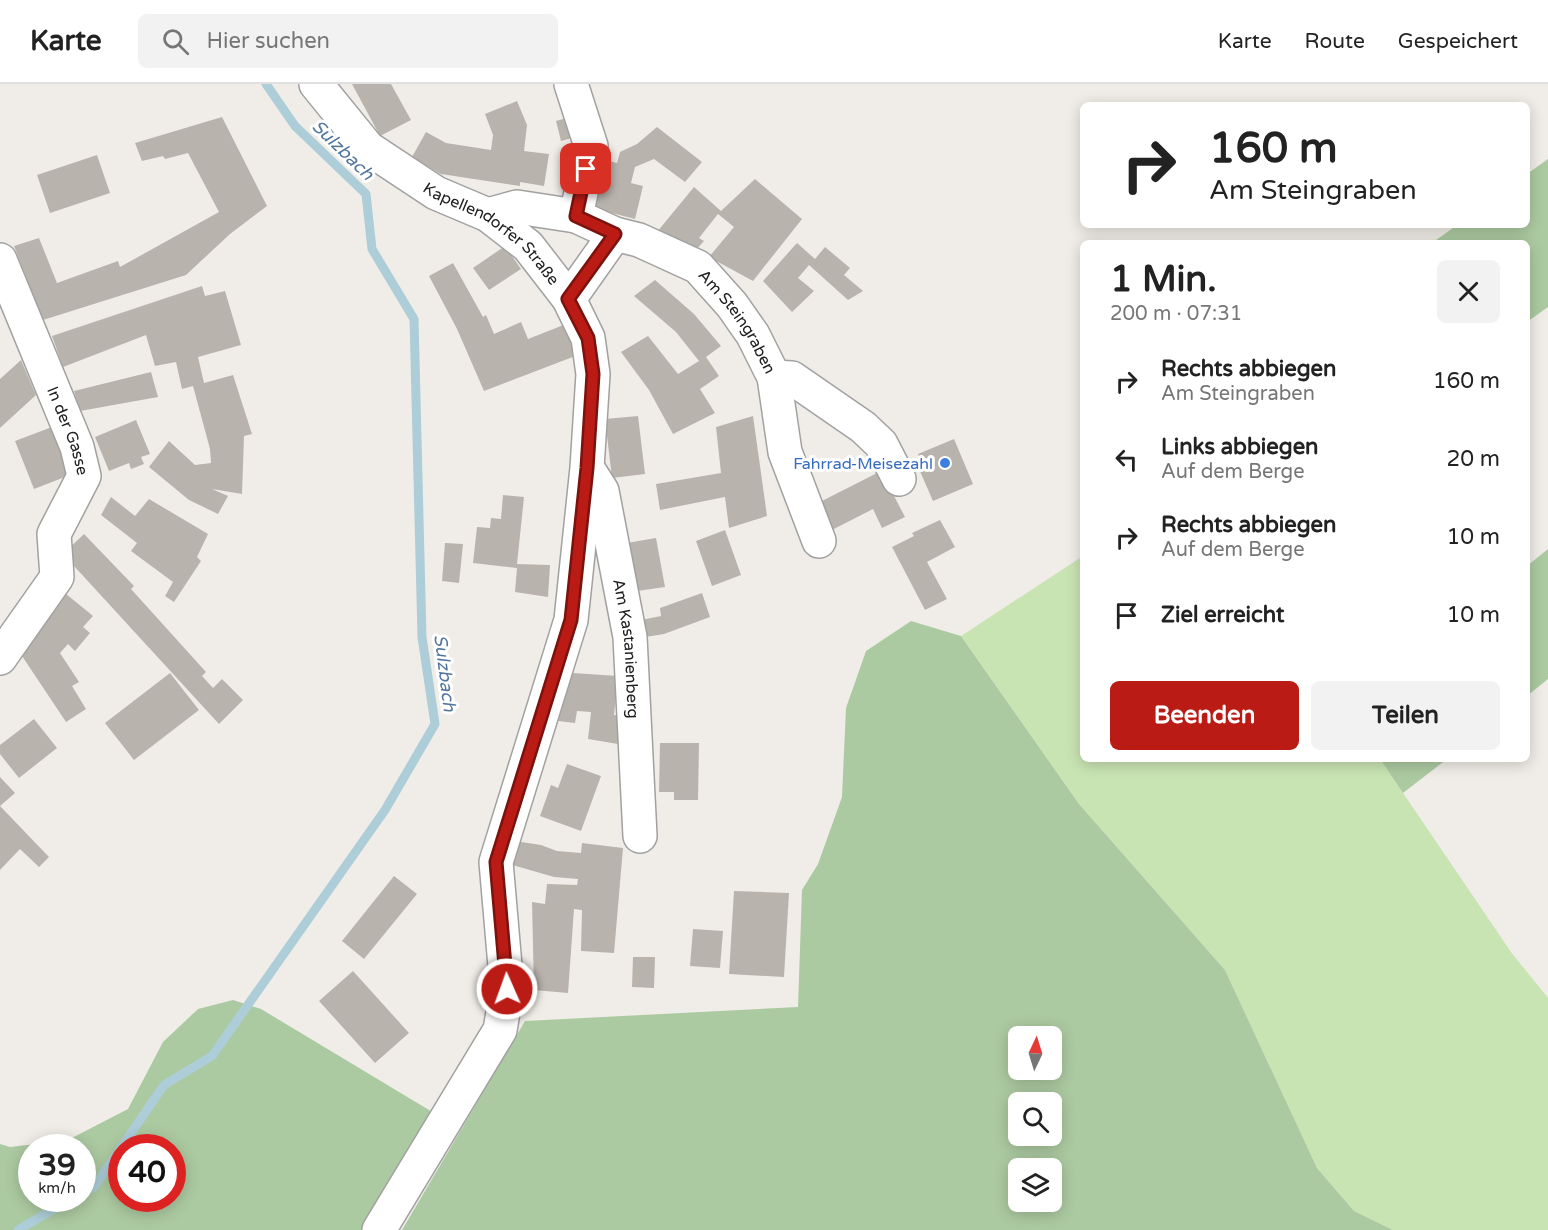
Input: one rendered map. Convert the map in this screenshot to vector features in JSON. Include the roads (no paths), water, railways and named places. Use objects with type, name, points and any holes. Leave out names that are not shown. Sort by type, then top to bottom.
[{"type":"street","name":"Kapellendorfer Straße","points":[[316,84],[368,148],[436,193],[488,215],[528,246],[568,299],[588,338],[593,374],[587,468],[571,620],[496,862],[507,989],[501,1030],[447,1115],[379,1230]]},
{"type":"street","points":[[571,84],[591,146],[576,216]]},
{"type":"street","name":"Am Steingraben","points":[[488,215],[517,207],[576,216],[615,234],[639,240],[698,267],[732,305],[753,335],[774,377],[785,452],[819,541]]},
{"type":"street","points":[[568,299],[615,234]]},
{"type":"street","name":"In der Gasse","points":[[0,260],[77,447],[84,476],[54,534],[57,577],[0,658]]},
{"type":"street","points":[[774,377],[792,378],[863,427],[881,444],[899,479]]},
{"type":"street","name":"Am Kastanienberg","points":[[587,468],[602,491],[630,637],[640,836]]},
{"type":"waterway","name":"Sulzbach","points":[[96,1184],[164,1085],[212,1056],[385,810],[435,724],[422,637],[414,319],[372,249],[366,194],[295,126],[266,84]]},
{"type":"waterway","name":"Sulzbach","points":[[18,1230],[49,1212]]},
{"type":"place","name":"Fahrrad-Meisezahl","points":[[945,463]]}]
